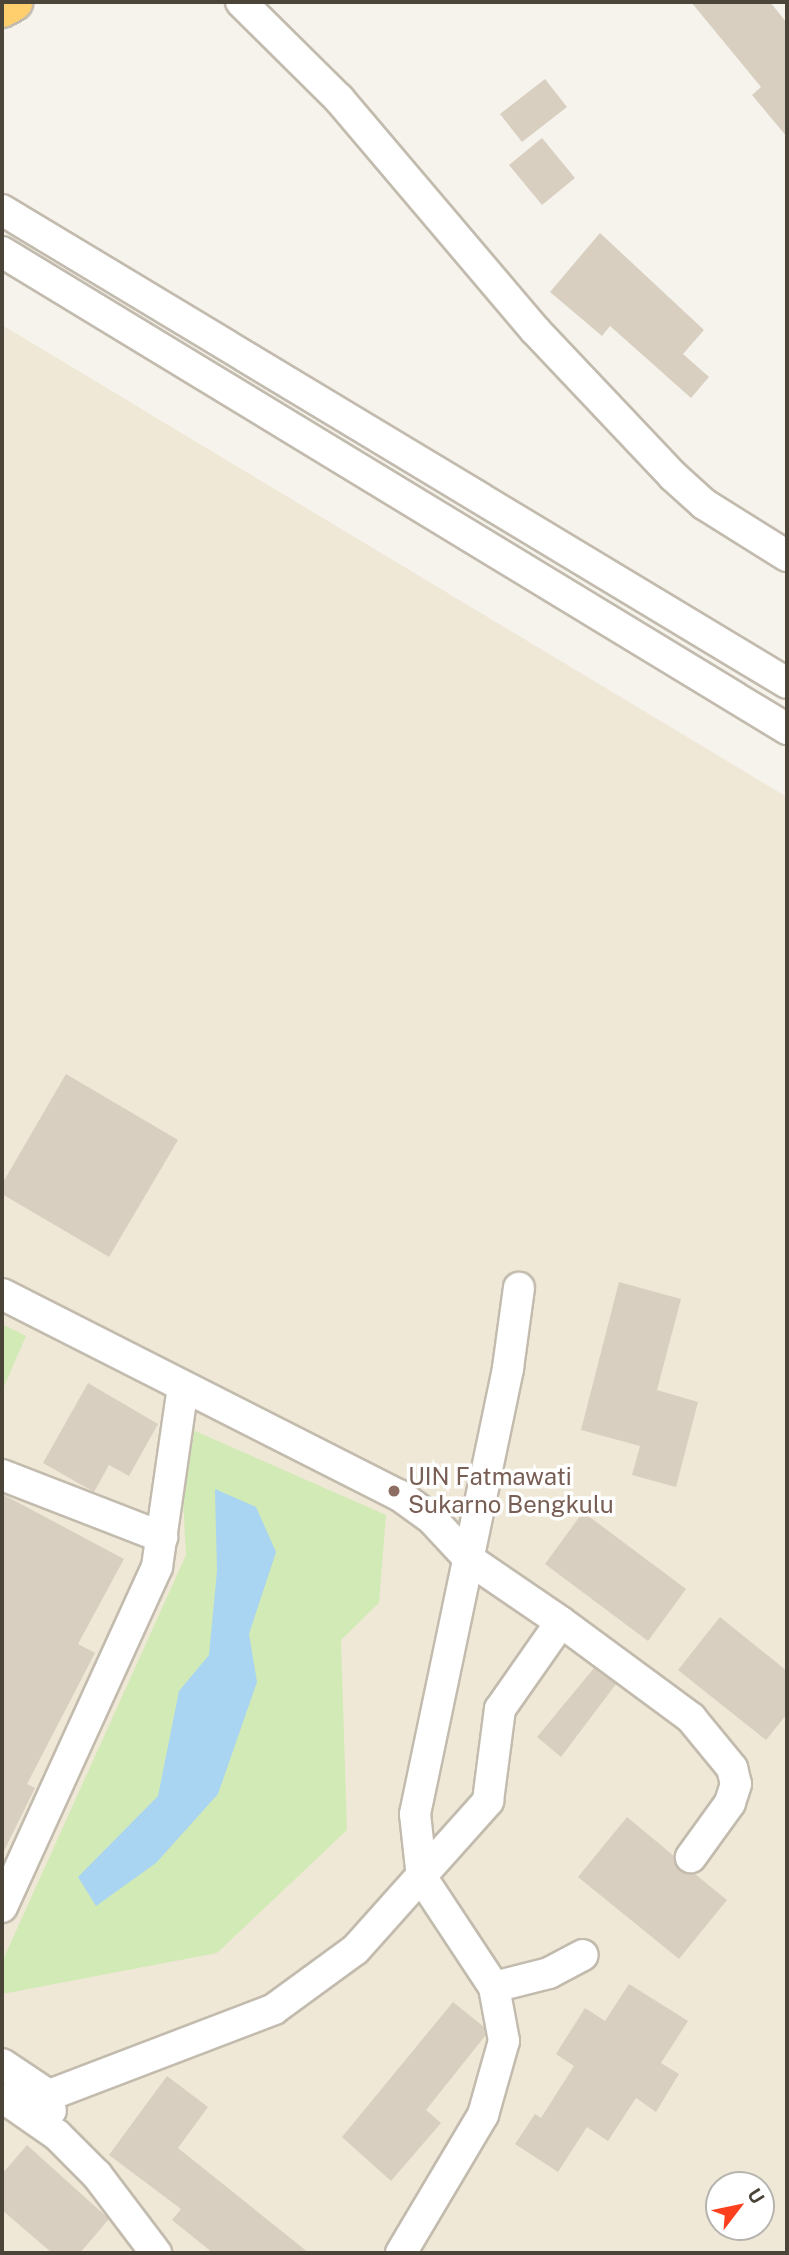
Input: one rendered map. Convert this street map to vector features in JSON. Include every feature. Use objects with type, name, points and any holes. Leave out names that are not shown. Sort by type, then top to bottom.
[{"type":"highway","points":[[2,8],[13,2]]},
{"type":"street","points":[[241,2],[339,99],[535,330],[673,476],[704,505],[787,556]]},
{"type":"street","points":[[2,210],[787,683]]},
{"type":"street","points":[[2,252],[787,729]]},
{"type":"street","points":[[401,2253],[483,2115],[500,2067],[502,2010],[494,1987],[422,1878],[416,1839],[420,1774],[470,1560],[519,1288]]},
{"type":"street","points":[[2,1294],[399,1495],[431,1518],[470,1560],[561,1622],[691,1718],[732,1768],[736,1784],[730,1803],[691,1857]]},
{"type":"street","points":[[2,1907],[157,1567],[183,1387]]},
{"type":"street","points":[[2,1475],[162,1537]]},
{"type":"street","points":[[10,2102],[47,2094],[274,2008],[355,1950],[488,1801],[500,1709],[561,1622]]},
{"type":"street","points":[[494,1987],[549,1973],[583,1955]]},
{"type":"street","points":[[2,2064],[47,2094],[58,2135]]},
{"type":"street","points":[[10,2102],[58,2135],[97,2175],[156,2253]]},
{"type":"shaded area","name":"UIN Fatmawati Sukarno Bengkulu","points":[[2,325],[787,797],[787,2253],[2,2253]]},
{"type":"green space","points":[[2,1324],[26,1336],[2,1391]]},
{"type":"green space","points":[[179,1424],[386,1515],[379,1603],[341,1640],[347,1830],[217,1953],[2,1994],[2,1962],[186,1555]]},
{"type":"water","points":[[215,1489],[256,1507],[276,1552],[249,1634],[257,1682],[218,1794],[156,1863],[96,1906],[78,1877],[158,1796],[179,1691],[209,1655],[217,1571]]},
{"type":"building","points":[[691,2],[770,2],[787,23],[787,137],[752,95],[761,87]]},
{"type":"building","points":[[545,79],[567,107],[522,142],[500,114]]},
{"type":"building","points":[[542,138],[575,178],[542,205],[509,165]]},
{"type":"building","points":[[600,233],[704,330],[683,354],[709,377],[691,398],[610,326],[602,336],[550,292]]},
{"type":"building","points":[[66,1074],[178,1140],[109,1257],[2,1194],[2,1184]]},
{"type":"building","points":[[619,1282],[681,1299],[657,1390],[698,1402],[676,1487],[632,1475],[640,1446],[581,1430]]},
{"type":"building","points":[[88,1383],[158,1424],[129,1476],[109,1465],[94,1492],[43,1463]]},
{"type":"building","points":[[2,1494],[124,1559],[78,1644],[95,1653],[27,1784],[35,1788],[2,1855]]},
{"type":"building","points":[[583,1512],[686,1589],[648,1641],[545,1564]]},
{"type":"building","points":[[720,1617],[787,1671],[787,1714],[766,1740],[678,1670]]},
{"type":"building","points":[[594,1668],[616,1684],[561,1757],[537,1737]]},
{"type":"building","points":[[627,1817],[674,1856],[680,1871],[695,1874],[727,1900],[679,1959],[578,1877]]},
{"type":"building","points":[[629,1984],[688,2021],[661,2063],[679,2074],[656,2112],[636,2098],[608,2141],[587,2127],[558,2172],[515,2144],[535,2114],[541,2118],[574,2066],[556,2054],[585,2008],[605,2021]]},
{"type":"building","points":[[453,2002],[484,2027],[485,2036],[426,2110],[441,2123],[391,2181],[342,2137]]},
{"type":"building","points":[[167,2076],[208,2107],[178,2148],[309,2253],[213,2253],[172,2220],[181,2209],[109,2155]]},
{"type":"building","points":[[27,2145],[109,2219],[80,2253],[52,2253],[2,2210],[2,2174]]},
{"type":"place","name":"UIN Fatmawati Sukarno Bengkulu","points":[[394,1491]]}]
